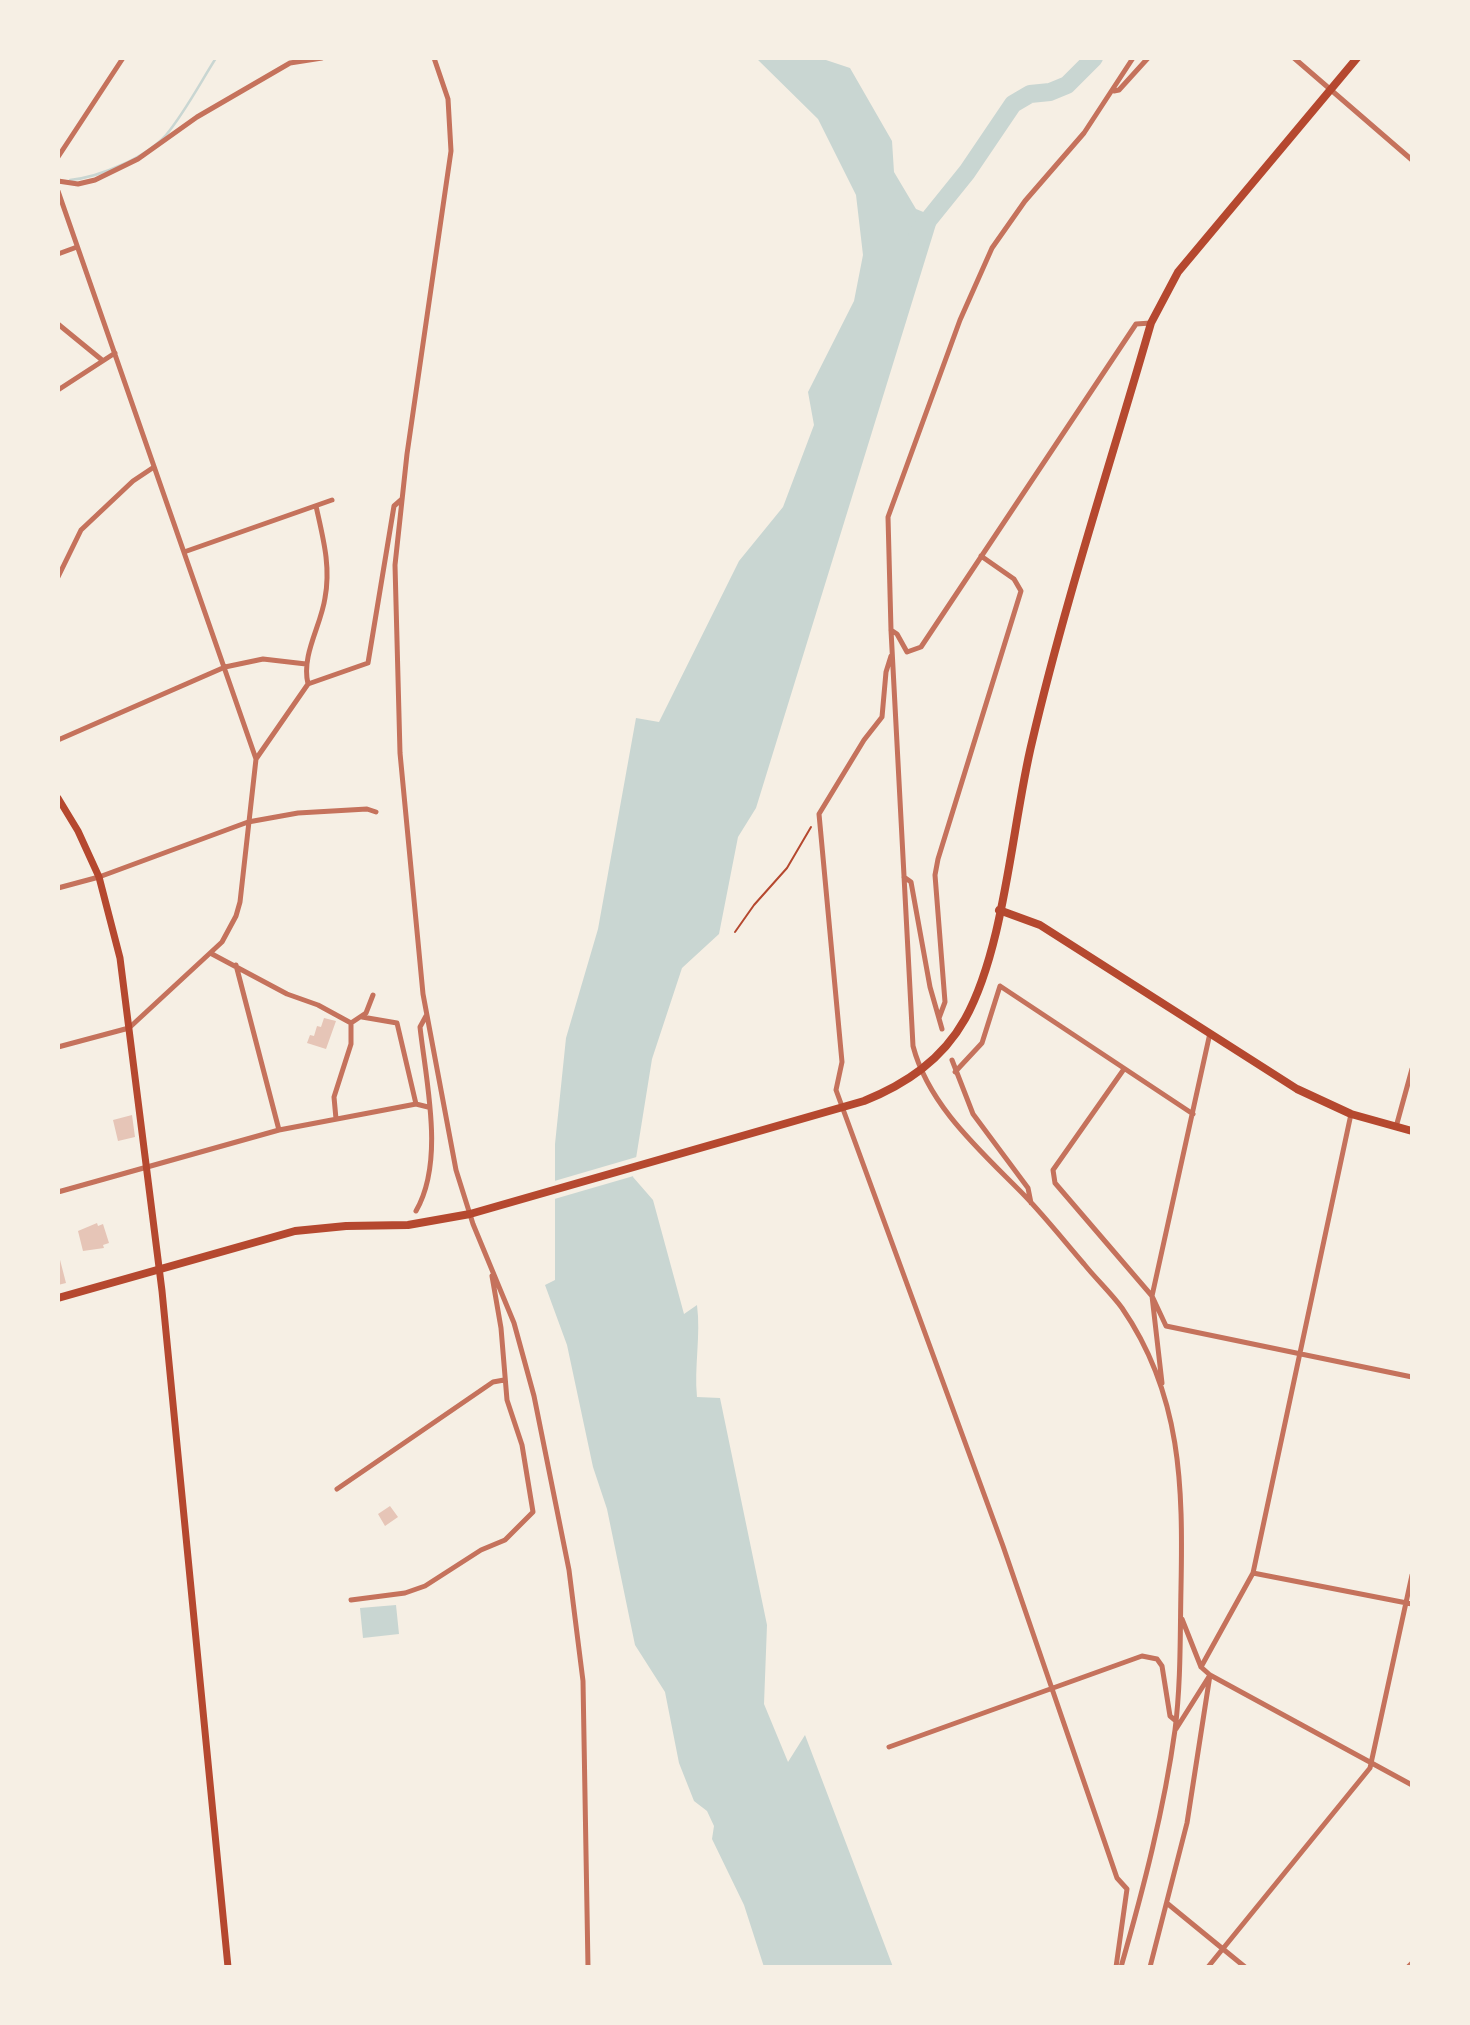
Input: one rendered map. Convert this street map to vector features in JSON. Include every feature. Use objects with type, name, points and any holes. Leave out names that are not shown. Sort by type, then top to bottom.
[{"type":"main road","points":[[58,1298],[295,1231],[408,1224],[474,1213],[864,1101],[918,1073],[952,1040],[972,1006],[999,910],[1032,742],[1151,323],[1178,272],[1357,58]]},
{"type":"main road","points":[[58,798],[78,831],[99,877],[120,958],[160,1270],[228,1967]]},
{"type":"main road","points":[[999,910],[1040,925],[1297,1089],[1351,1114],[1396,1129],[1412,1131]]},
{"type":"street","points":[[58,157],[123,58]]},
{"type":"street","points":[[58,181],[78,184],[95,180],[138,159],[197,117],[290,63],[322,58]]},
{"type":"street","points":[[435,58],[450,107],[451,151],[395,565],[398,728],[415,937],[426,1016],[456,1170],[474,1213],[490,1266],[514,1323],[534,1396],[569,1570],[583,1681],[589,1967]]},
{"type":"street","points":[[1133,58],[1114,92],[1003,229],[960,320],[888,517],[892,653],[913,1046],[918,1073],[964,1134],[1031,1203],[1122,1308],[1163,1391]]},
{"type":"street","points":[[1114,92],[1127,82],[1148,58]]},
{"type":"street","points":[[1294,58],[1412,160]]},
{"type":"street","points":[[58,191],[256,760],[236,916],[212,954],[129,1028],[58,1047]]},
{"type":"street","points":[[58,254],[77,247]]},
{"type":"street","points":[[891,630],[897,634],[907,652],[921,647],[1136,324],[1151,323]]},
{"type":"street","points":[[58,324],[102,360]]},
{"type":"street","points":[[58,390],[115,353]]},
{"type":"street","points":[[58,577],[81,530],[133,481],[155,467]]},
{"type":"street","points":[[256,760],[308,684],[362,666],[371,657],[394,506],[402,499]]},
{"type":"street","points":[[184,552],[332,500]]},
{"type":"street","points":[[308,684],[306,664],[321,617],[327,583],[328,556],[316,506]]},
{"type":"street","points":[[939,1018],[945,1002],[935,875],[938,859],[1021,591],[1014,579],[981,556]]},
{"type":"street","points":[[892,653],[886,672],[881,717],[819,814],[842,1062],[836,1090],[1052,1686],[1117,1878],[1127,1889],[1118,1967]]},
{"type":"street","points":[[58,740],[225,667],[263,659],[306,664]]},
{"type":"street","points":[[58,888],[99,877],[248,822],[298,814],[367,809],[376,812]]},
{"type":"street","points":[[904,877],[911,882],[942,1029]]},
{"type":"street","points":[[212,954],[287,994],[318,1005],[351,1023]]},
{"type":"street","points":[[236,965],[279,1130]]},
{"type":"street","points":[[955,1072],[982,1043],[1000,986],[1193,1114]]},
{"type":"street","points":[[351,1023],[362,1017],[373,995]]},
{"type":"street","points":[[416,1210],[424,1197],[430,1168],[428,1107],[420,1027],[426,1016]]},
{"type":"street","points":[[362,1017],[397,1023],[416,1104]]},
{"type":"street","points":[[336,1119],[334,1097],[351,1044],[351,1023]]},
{"type":"street","points":[[1118,1967],[1139,1904],[1175,1731],[1180,1614],[1181,1478],[1163,1391],[1152,1296],[1210,1033]]},
{"type":"street","points":[[952,1060],[973,1114],[1028,1188],[1031,1203]]},
{"type":"street","points":[[1124,1069],[1053,1170],[1055,1182],[1152,1296],[1166,1326],[1412,1377]]},
{"type":"street","points":[[1396,1129],[1412,1069]]},
{"type":"street","points":[[58,1192],[279,1130],[416,1104],[428,1107]]},
{"type":"street","points":[[1201,1667],[1253,1573],[1302,1354],[1351,1114]]},
{"type":"street","points":[[351,1600],[405,1593],[425,1586],[481,1550],[505,1540],[533,1513],[522,1445],[507,1400],[501,1328],[490,1266]]},
{"type":"street","points":[[337,1489],[493,1382],[504,1380]]},
{"type":"street","points":[[1253,1573],[1409,1604]]},
{"type":"street","points":[[1208,1967],[1373,1763],[1409,1604],[1412,1575]]},
{"type":"street","points":[[1180,1614],[1201,1667],[1210,1675],[1412,1785]]},
{"type":"street","points":[[889,1746],[1142,1656],[1150,1657],[1162,1666],[1170,1716],[1175,1721]]},
{"type":"street","points":[[1175,1731],[1210,1675]]},
{"type":"street","points":[[1150,1967],[1187,1823],[1210,1675]]},
{"type":"street","points":[[1168,1904],[1245,1967]]},
{"type":"street","points":[[1408,1967],[1412,1963]]},
{"type":"path","points":[[735,932],[787,868],[819,814]]},
{"type":"shaded area","points":[[756,58],[820,58],[850,68],[892,141],[894,172],[916,209],[938,218],[756,808],[738,837],[719,934],[682,968],[652,1059],[633,1177],[653,1200],[684,1314],[697,1305],[697,1397],[720,1398],[767,1625],[764,1704],[788,1762],[805,1735],[893,1967],[764,1967],[744,1905],[712,1839],[714,1826],[707,1811],[694,1801],[679,1763],[665,1692],[635,1645],[607,1509],[593,1467],[567,1345],[545,1285],[555,1280],[555,1144],[566,1038],[598,929],[636,718],[659,722],[739,561],[783,507],[814,425],[808,392],[854,301],[863,255],[856,195],[818,119]]},
{"type":"shaded area","points":[[396,1605],[399,1634],[363,1638],[360,1608]]},
{"type":"pier","points":[[640,1156],[637,1175],[551,1200],[551,1182]]},
{"type":"building","points":[[324,1018],[336,1021],[326,1049],[307,1043],[310,1035],[314,1036],[317,1026],[321,1027]]},
{"type":"building","points":[[132,1115],[135,1137],[118,1141],[113,1120]]},
{"type":"building","points":[[97,1223],[98,1226],[103,1224],[109,1243],[103,1245],[104,1248],[83,1251],[78,1231]]},
{"type":"building","points":[[58,1252],[66,1283],[58,1285]]},
{"type":"building","points":[[390,1506],[398,1517],[385,1526],[378,1514]]},
{"type":"waterway","points":[[70,180],[95,175],[121,165],[157,143],[180,117],[216,58]]},
{"type":"waterway","points":[[917,234],[967,172],[1013,104],[1030,94],[1050,92],[1067,85],[1094,58]]}]
